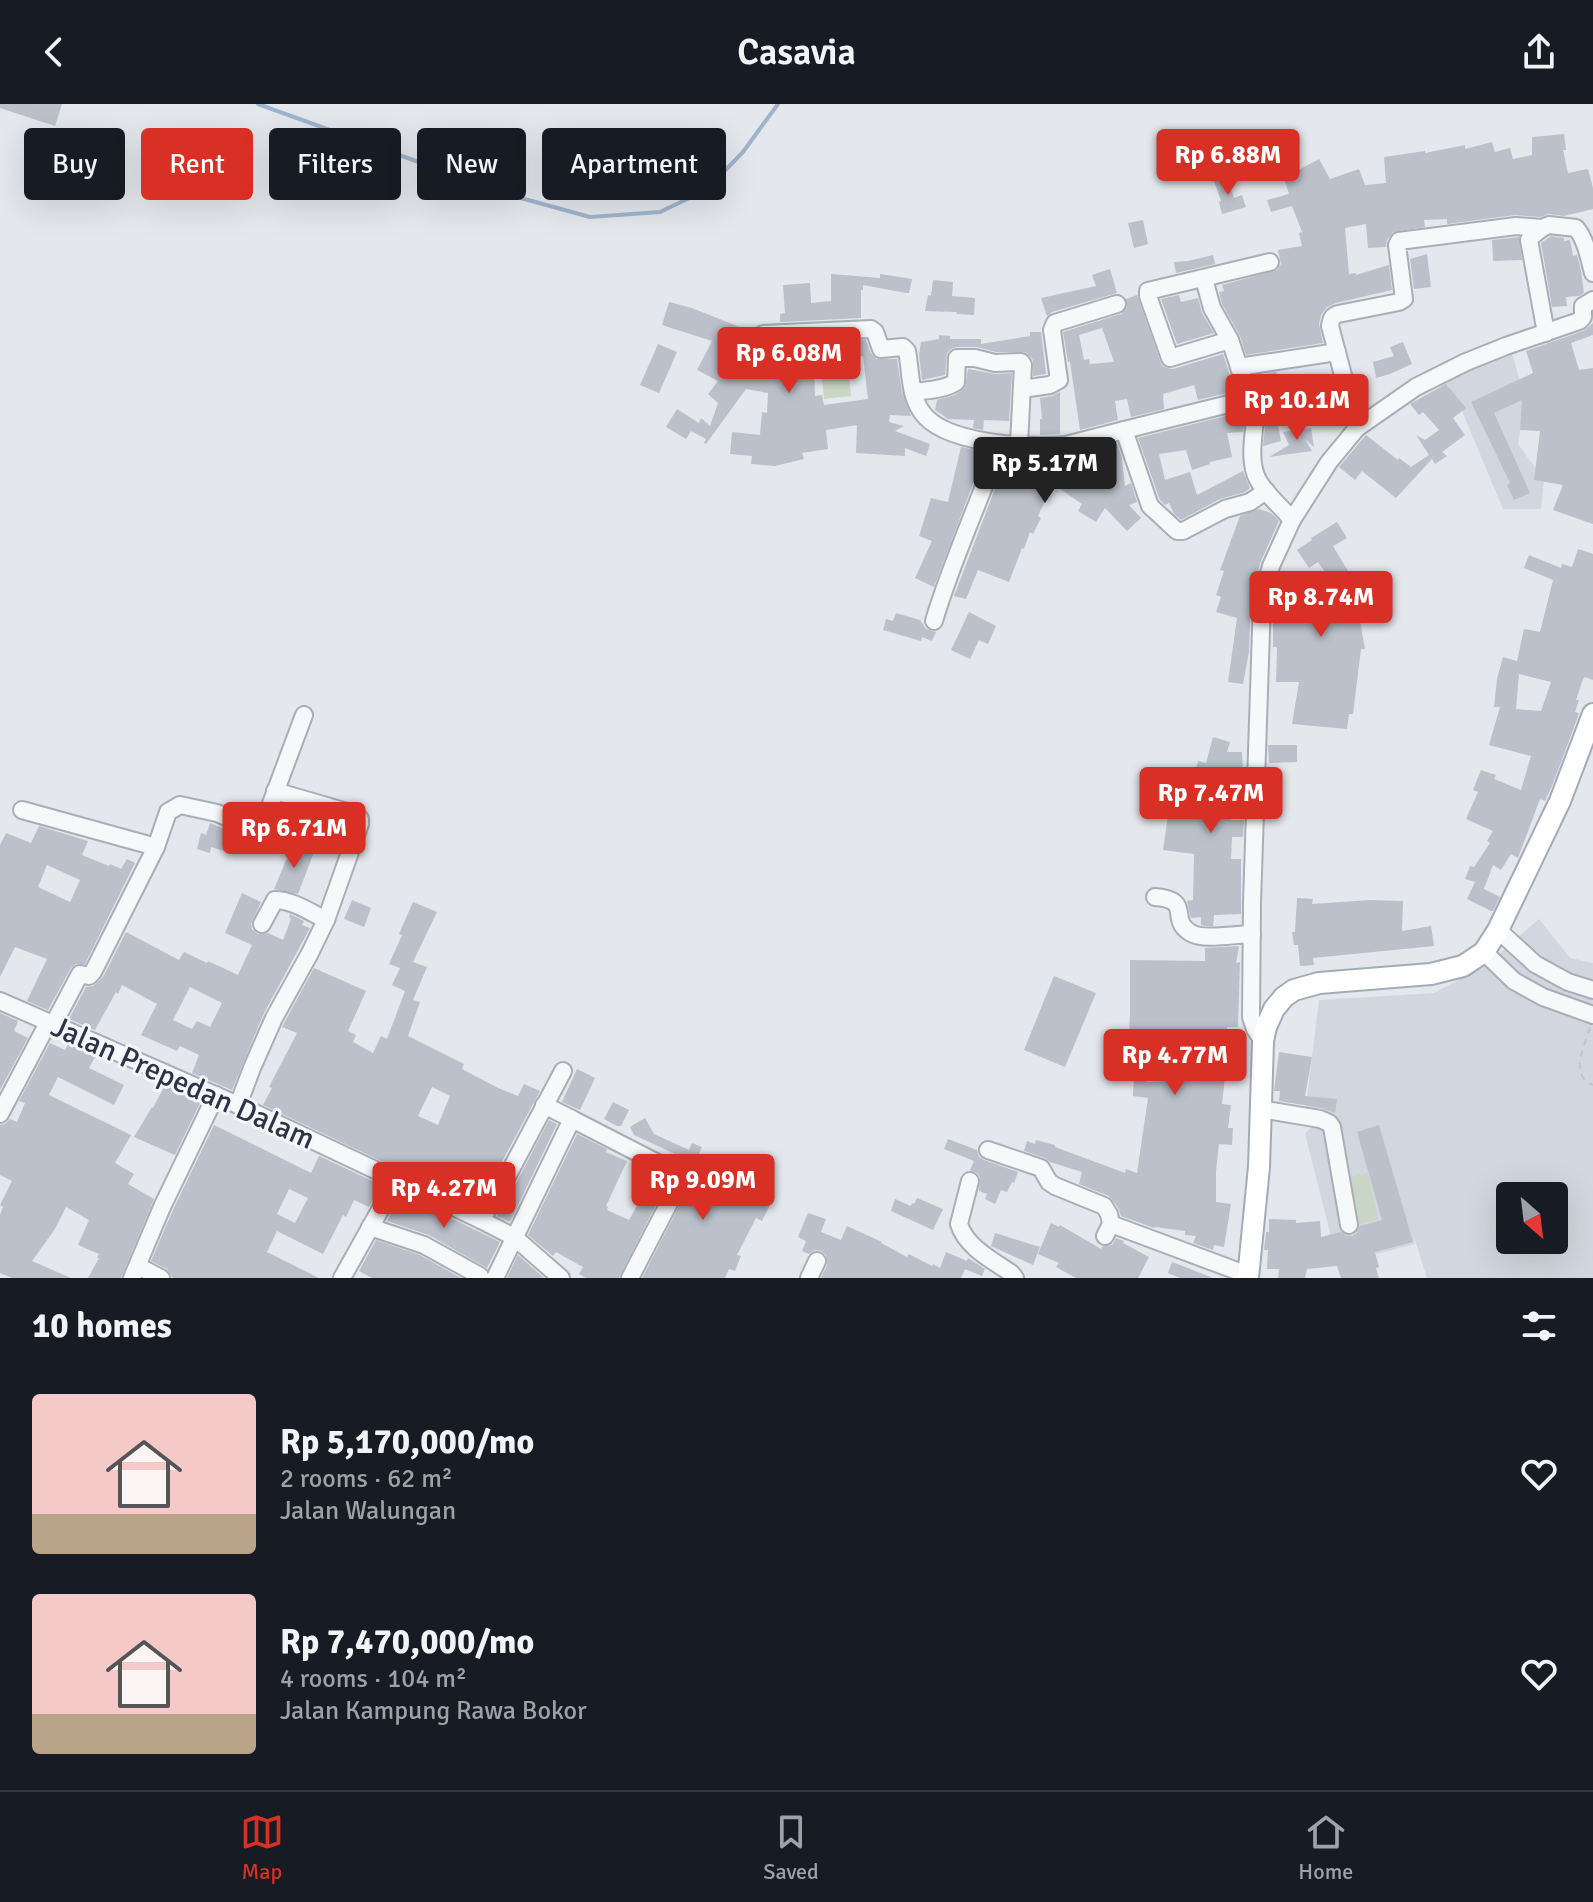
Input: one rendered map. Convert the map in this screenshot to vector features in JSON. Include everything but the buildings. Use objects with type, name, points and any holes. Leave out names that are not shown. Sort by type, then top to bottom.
[{"type":"main road","points":[[1241,1274],[1259,1167],[1263,1041],[1274,1009],[1294,990],[1319,983],[1431,974],[1463,966],[1484,952],[1498,930],[1560,801],[1593,714]]},
{"type":"street","points":[[1546,333],[1529,240],[1531,237],[1549,225],[1576,228],[1593,273]]},
{"type":"street","points":[[1356,421],[1330,326],[1331,318],[1404,299],[1399,241],[1506,227],[1542,228]]},
{"type":"street","points":[[1230,340],[1170,358],[1148,292],[1270,262]]},
{"type":"street","points":[[1204,279],[1212,308],[1230,340],[1249,399],[1256,408],[1253,450],[1257,479],[1287,515]]},
{"type":"street","points":[[1022,389],[1050,385],[1059,380],[1052,330],[1055,323],[1117,304]]},
{"type":"street","points":[[1263,1041],[1251,1017],[1246,934],[1262,600],[1287,515],[1329,462],[1356,421],[1429,379],[1506,346],[1579,321],[1586,308]]},
{"type":"street","points":[[763,334],[871,329],[881,349],[903,347],[907,351],[913,392],[921,413],[939,428],[971,439],[1000,444],[1066,445],[1249,399]]},
{"type":"street","points":[[1239,367],[1337,352]]},
{"type":"street","points":[[913,392],[954,385],[955,361],[958,358],[1022,363],[1019,444]]},
{"type":"street","points":[[1124,430],[1150,506],[1177,531],[1183,531],[1225,509],[1250,502],[1266,491]]},
{"type":"street","points":[[934,621],[946,580],[1000,444]]},
{"type":"street","points":[[0,1114],[80,974],[89,976],[93,972],[156,847],[168,812],[180,805],[201,808],[259,829],[304,715]]},
{"type":"street","points":[[238,1105],[274,1018],[326,920],[360,824],[360,819],[354,814],[275,791]]},
{"type":"street","points":[[22,810],[156,847]]},
{"type":"street","points":[[1155,897],[1169,898],[1175,902],[1183,927],[1196,936],[1246,934]]},
{"type":"street","points":[[262,924],[278,899],[326,920]]},
{"type":"street","points":[[1498,930],[1535,964],[1568,982],[1593,990]]},
{"type":"street","points":[[1484,952],[1514,981],[1592,1018]]},
{"type":"street","name":"Jalan Prepedan Dalam","points":[[0,1001],[238,1105],[481,1220],[514,1237],[561,1278]]},
{"type":"street","points":[[481,1220],[563,1071]]},
{"type":"street","points":[[161,1278],[135,1272],[162,1207],[216,1095]]},
{"type":"street","points":[[544,1105],[680,1177],[630,1278]]},
{"type":"street","points":[[1261,1109],[1329,1123],[1349,1225]]},
{"type":"street","points":[[495,1278],[572,1119]]},
{"type":"street","points":[[988,1150],[1041,1168],[1055,1186],[1104,1206],[1109,1214],[1108,1230],[1241,1274]]},
{"type":"street","points":[[346,1276],[394,1180]]},
{"type":"street","points":[[970,1181],[959,1224],[961,1229],[970,1244],[1015,1278]]},
{"type":"street","points":[[370,1227],[424,1245],[479,1278]]},
{"type":"street","points":[[809,1278],[817,1261]]},
{"type":"path","points":[[1592,1018],[1580,1073],[1593,1085]]},
{"type":"shaded area","points":[[1512,353],[1525,399],[1518,444],[1544,480],[1541,509],[1503,509],[1462,411],[1438,382]]},
{"type":"shaded area","points":[[1539,919],[1570,958],[1593,963],[1593,1278],[1427,1278],[1413,1234],[1415,1244],[1338,1264],[1305,1134],[1316,1121],[1338,1114],[1305,1114],[1319,1000],[1434,993],[1485,966]]},
{"type":"green space","points":[[846,345],[851,396],[824,399],[819,348]]},
{"type":"green space","points":[[1368,1173],[1378,1220],[1353,1226],[1342,1179]]},
{"type":"waterway","points":[[258,104],[510,195],[590,217],[660,212],[706,190],[743,152],[778,104]]}]
